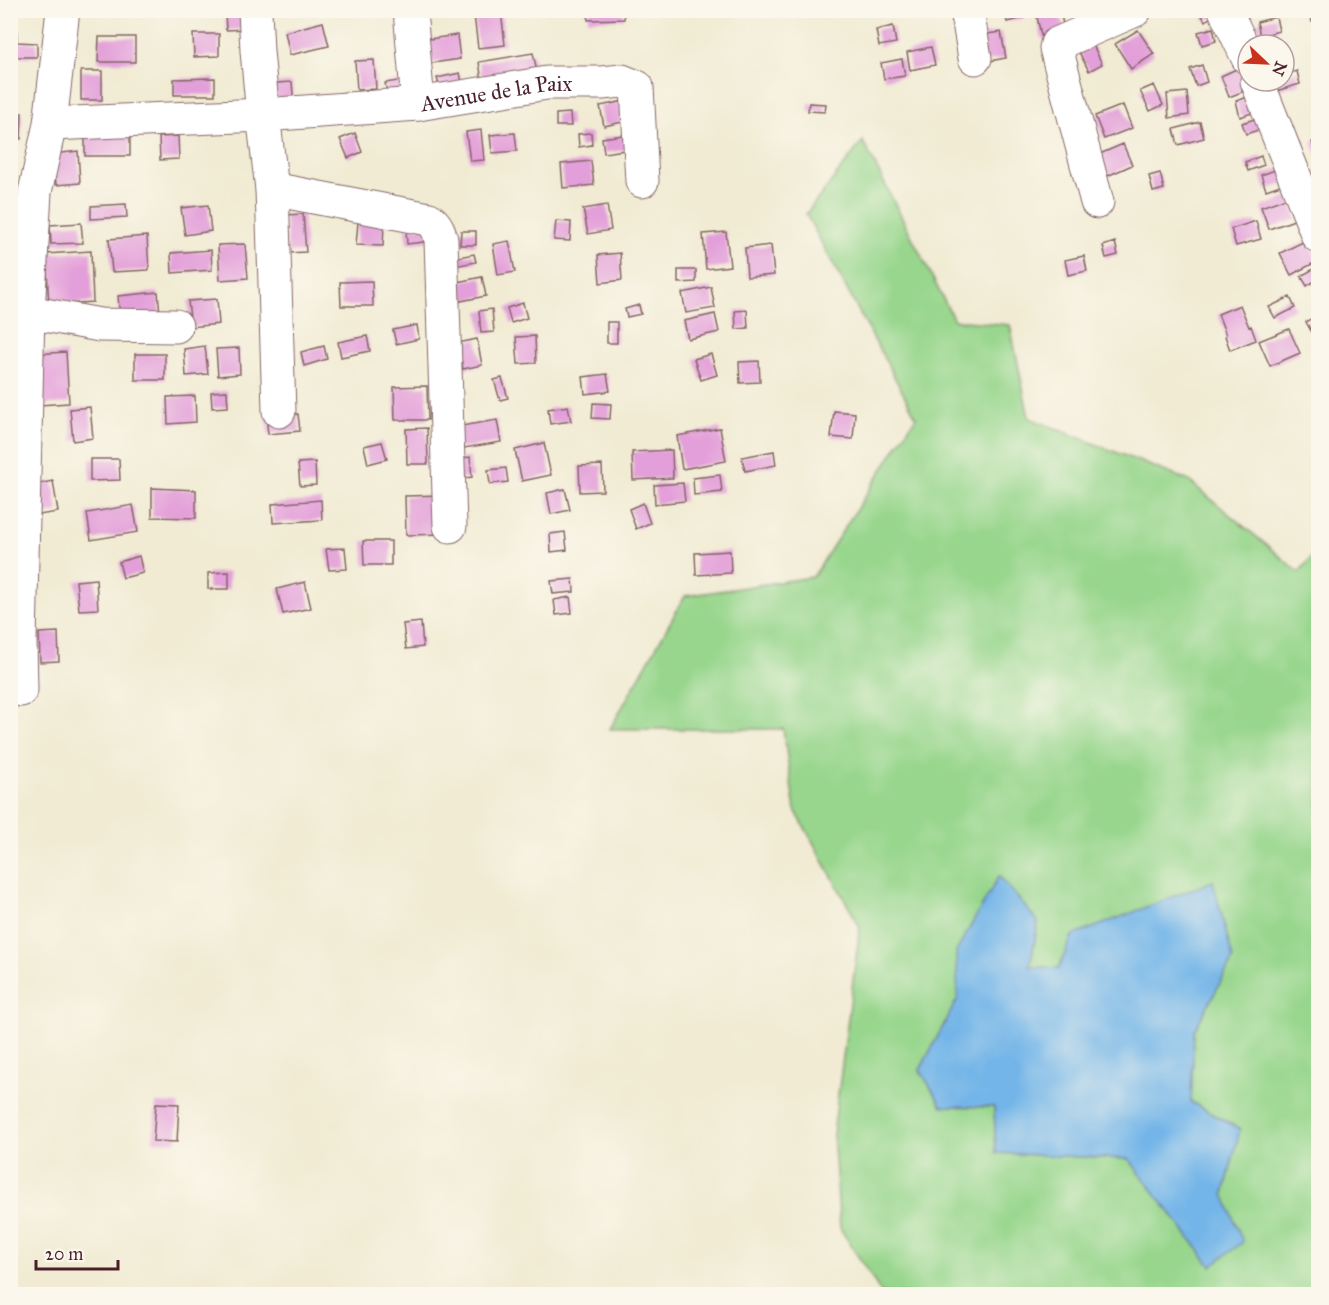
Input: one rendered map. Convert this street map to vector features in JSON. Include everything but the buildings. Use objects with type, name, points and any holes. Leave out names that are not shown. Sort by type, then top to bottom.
[{"type":"street","points":[[21,690],[20,640],[28,312],[35,192],[50,124],[63,10]]},
{"type":"street","points":[[255,10],[256,51],[272,189],[279,411]]},
{"type":"street","points":[[410,10],[418,104]]},
{"type":"street","points":[[967,10],[975,58]]},
{"type":"street","points":[[1097,202],[1056,48],[1057,44],[1135,10]]},
{"type":"street","points":[[1225,10],[1236,33]]},
{"type":"street","name":"Avenue de la Paix","points":[[50,124],[263,115],[418,104],[547,82],[622,81],[637,87],[642,182]]},
{"type":"street","points":[[1262,93],[1318,236]]},
{"type":"street","points":[[272,189],[429,219],[439,230],[450,526]]},
{"type":"street","points":[[28,312],[100,325],[176,326]]},
{"type":"green space","points":[[863,141],[954,320],[1010,325],[1029,418],[1189,481],[1299,572],[1318,550],[1318,1294],[882,1294],[840,1228],[833,1134],[860,927],[795,810],[783,729],[610,729],[685,596],[813,577],[916,417],[806,214]],"holes":[[[999,876],[1038,922],[1030,967],[1059,968],[1072,936],[1233,959],[1194,1031],[1191,1102],[1240,1129],[1224,1194],[1211,1266],[1129,1159],[996,1153],[994,1107],[942,1106],[920,1070],[958,998]]]},
{"type":"water","points":[[999,876],[1038,922],[1030,967],[1059,968],[1072,936],[1213,881],[1233,959],[1194,1031],[1191,1102],[1240,1129],[1224,1194],[1243,1242],[1211,1266],[1129,1159],[996,1153],[994,1107],[942,1106],[920,1070],[958,998],[956,952]]}]
